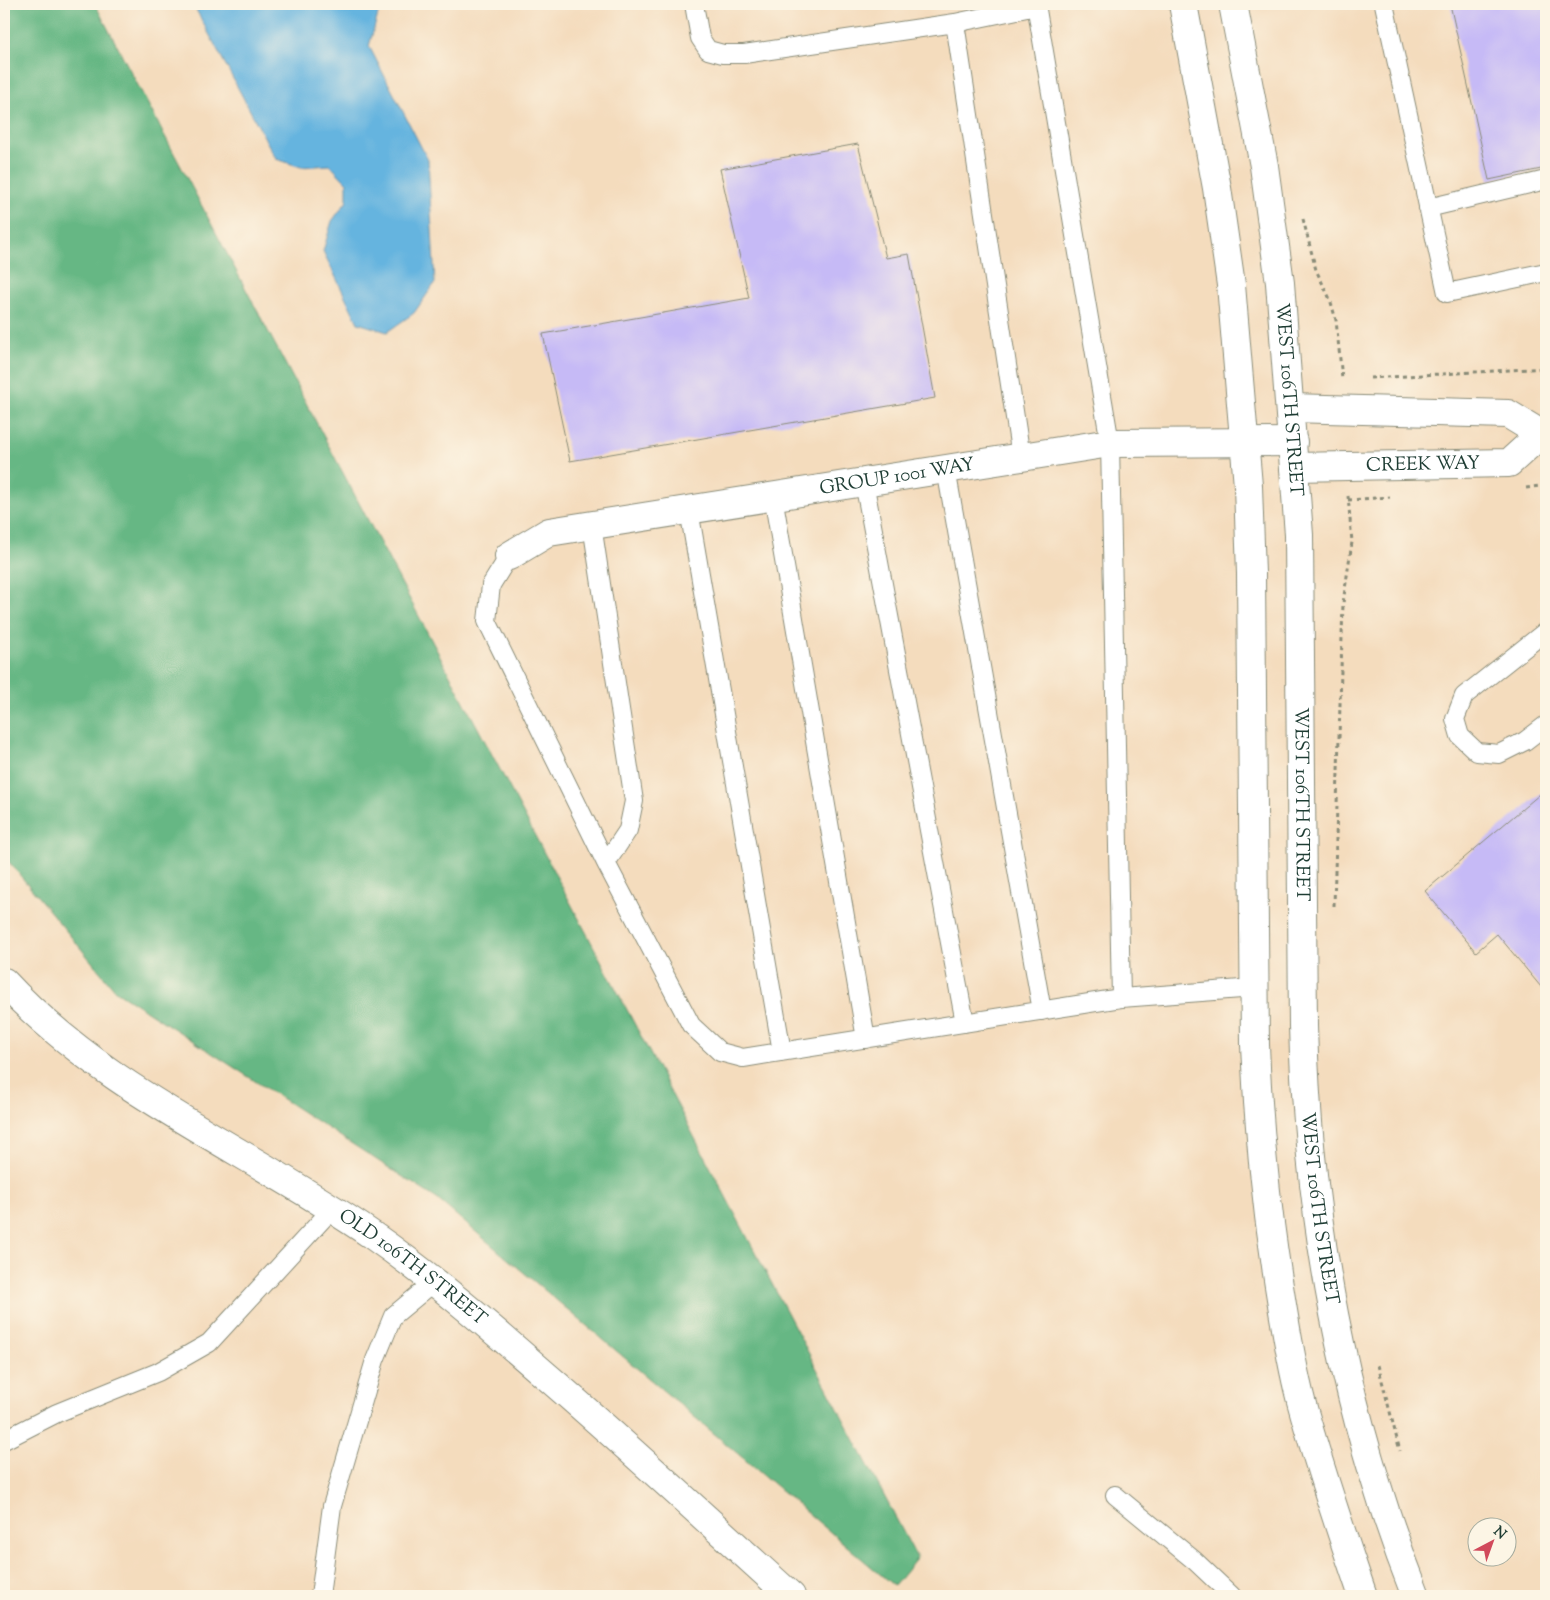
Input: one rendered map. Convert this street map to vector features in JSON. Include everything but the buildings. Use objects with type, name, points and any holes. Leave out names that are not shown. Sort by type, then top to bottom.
[{"type":"street","points":[[1183,4],[1218,188],[1234,312],[1245,441],[1252,574],[1257,1114],[1262,1170],[1286,1326],[1301,1400],[1325,1481],[1363,1596]]},
{"type":"street","name":"WEST 106TH STREET","points":[[1234,4],[1265,176],[1280,283],[1290,408],[1301,607],[1304,1086],[1314,1198],[1329,1291],[1357,1414],[1378,1489],[1416,1596]]},
{"type":"street","name":"CREEK WAY","points":[[1290,408],[1508,414],[1544,434],[1509,463],[1293,454]]},
{"type":"street","name":"GROUP 1001 WAY","points":[[508,556],[549,532],[1110,443],[1245,441],[1293,454]]},
{"type":"street","name":"OLD 106TH STREET","points":[[4,982],[33,1014],[129,1085],[332,1208],[371,1234],[434,1282],[586,1410],[791,1596]]},
{"type":"lane","points":[[694,4],[700,38],[708,50],[723,54],[744,54],[955,23],[1036,5],[1110,443],[1121,998]]},
{"type":"lane","points":[[1384,4],[1447,293],[1546,272]]},
{"type":"lane","points":[[955,23],[1021,457]]},
{"type":"lane","points":[[1428,208],[1546,180]]},
{"type":"lane","points":[[946,469],[1042,1010]]},
{"type":"lane","points":[[864,482],[965,1023]]},
{"type":"lane","points":[[773,496],[866,1039]]},
{"type":"lane","points":[[689,510],[782,1052]]},
{"type":"lane","points":[[592,525],[634,801],[628,830],[606,863]]},
{"type":"lane","points":[[508,556],[491,585],[486,622],[606,863],[691,1025],[720,1052],[744,1058],[1121,998],[1255,988]]},
{"type":"lane","points":[[1546,631],[1464,696],[1455,719],[1460,736],[1477,752],[1499,754],[1525,741],[1546,725]]},
{"type":"lane","points":[[4,1440],[57,1414],[158,1372],[209,1343],[332,1208]]},
{"type":"lane","points":[[320,1596],[332,1506],[375,1360],[393,1316],[434,1282]]},
{"type":"lane","points":[[1115,1495],[1195,1561],[1232,1596]]},
{"type":"path","points":[[1361,379],[1546,368]]},
{"type":"path","points":[[1342,380],[1351,379]]},
{"type":"path","points":[[1334,913],[1343,604],[1352,542],[1348,500]]},
{"type":"path","points":[[1377,1360],[1401,1455]]},
{"type":"green space","points":[[4,4],[95,4],[917,1558],[894,1586],[437,1199],[116,991],[4,856]]},
{"type":"water","points":[[193,4],[381,4],[369,46],[428,160],[435,283],[414,313],[387,332],[358,323],[323,251],[332,221],[347,201],[347,183],[330,165],[301,167],[276,159]]}]
